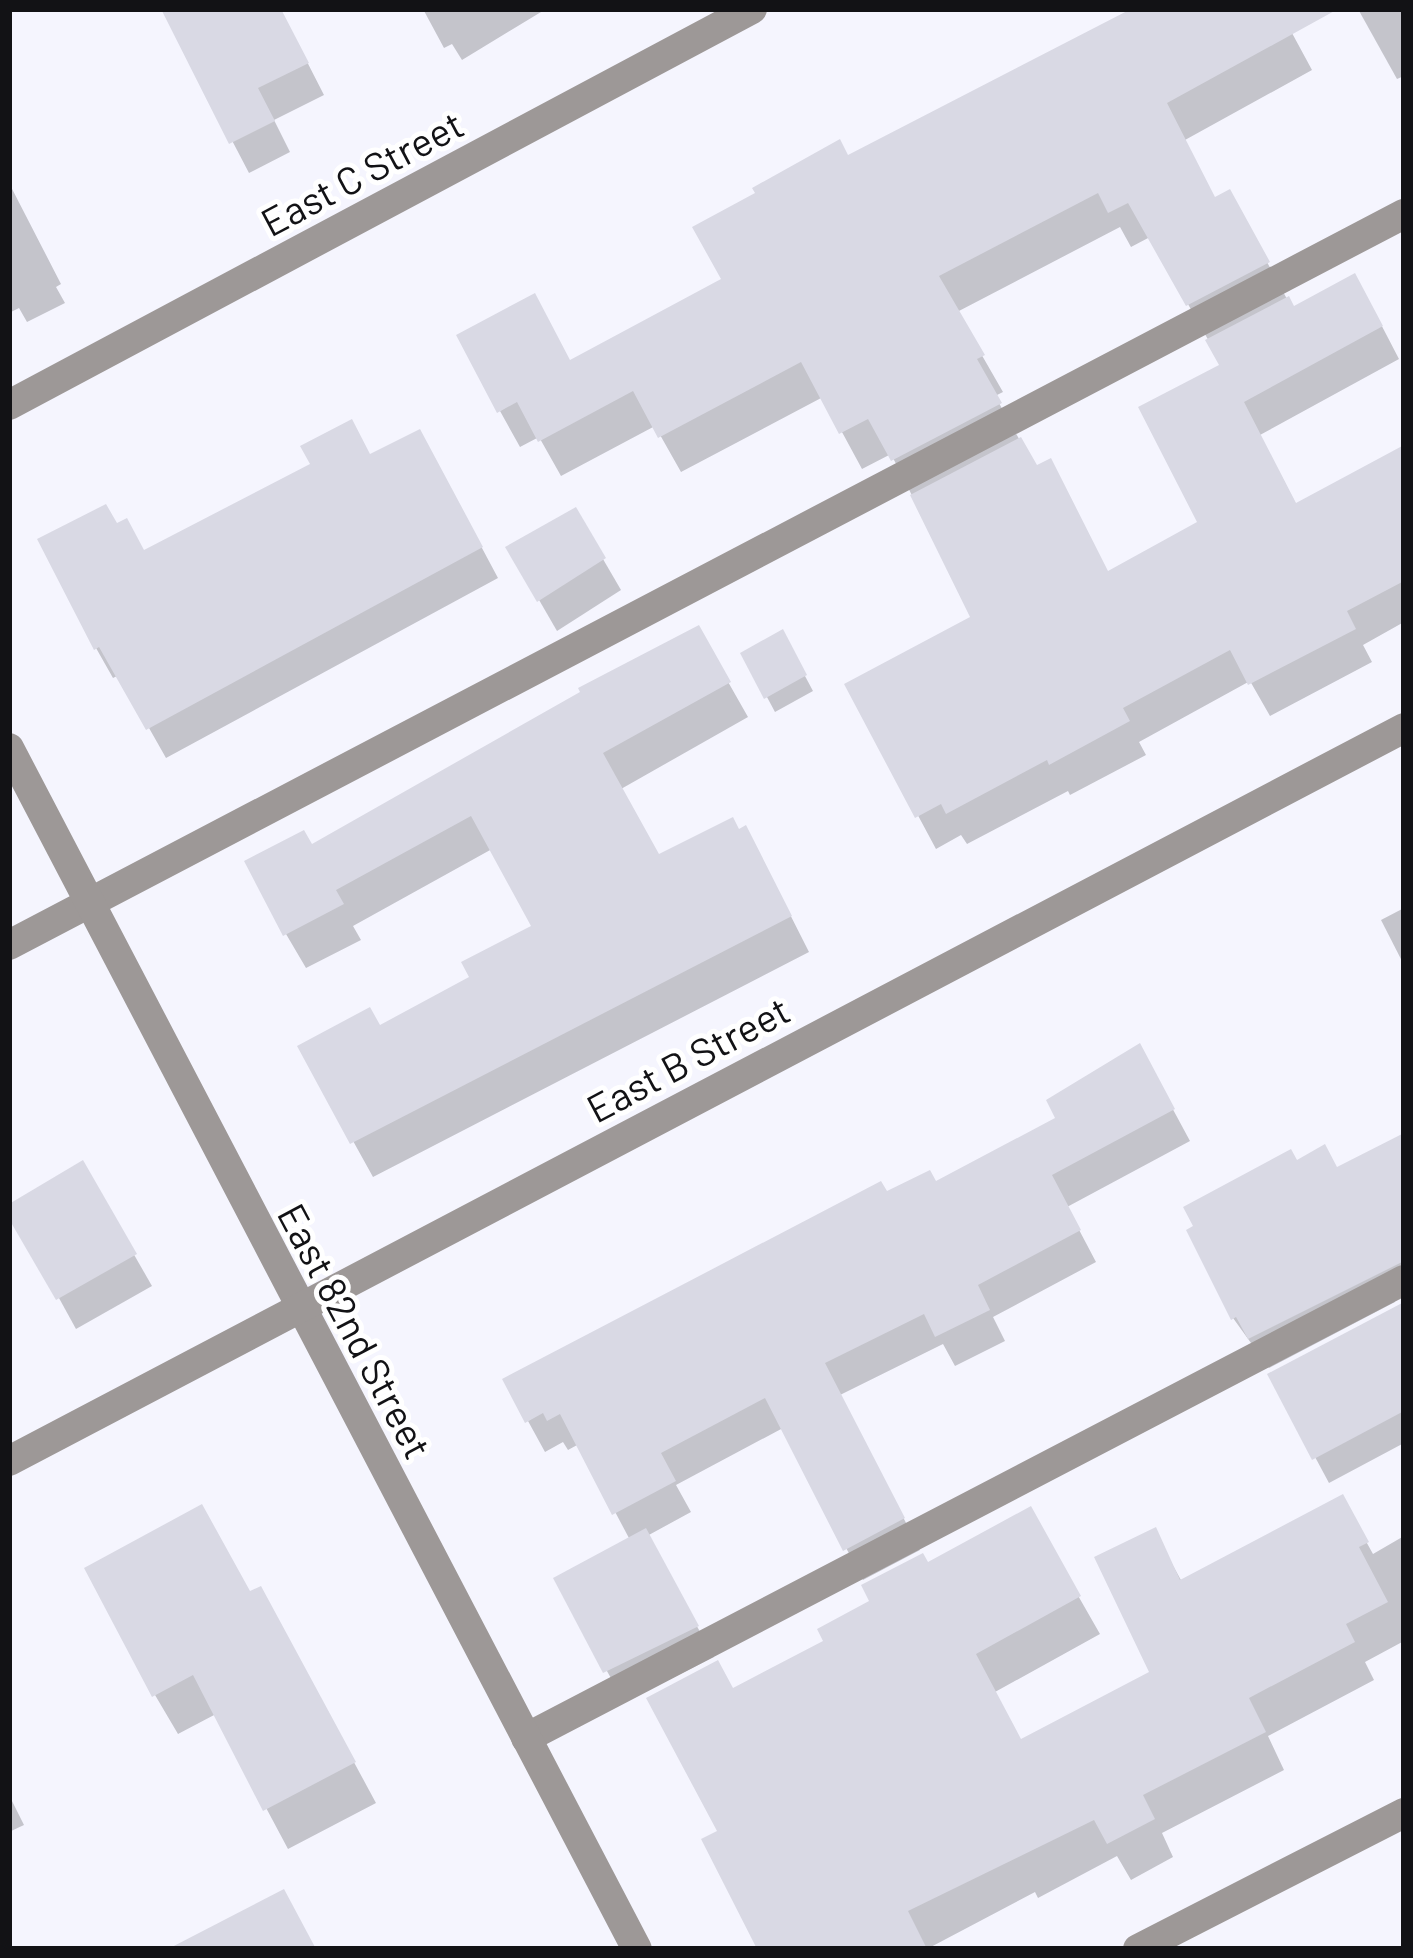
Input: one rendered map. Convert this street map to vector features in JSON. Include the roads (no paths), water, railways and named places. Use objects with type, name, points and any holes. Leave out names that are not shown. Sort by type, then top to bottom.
[{"type":"street","name":"East C Street","points":[[9,405],[752,9]]},
{"type":"street","points":[[9,945],[1404,214]]},
{"type":"street","name":"East B Street","points":[[9,1461],[1404,728]]},
{"type":"street","name":"East 82nd Street","points":[[9,748],[637,1949]]},
{"type":"street","points":[[526,1738],[1404,1280]]},
{"type":"street","points":[[1138,1949],[1404,1813]]}]
